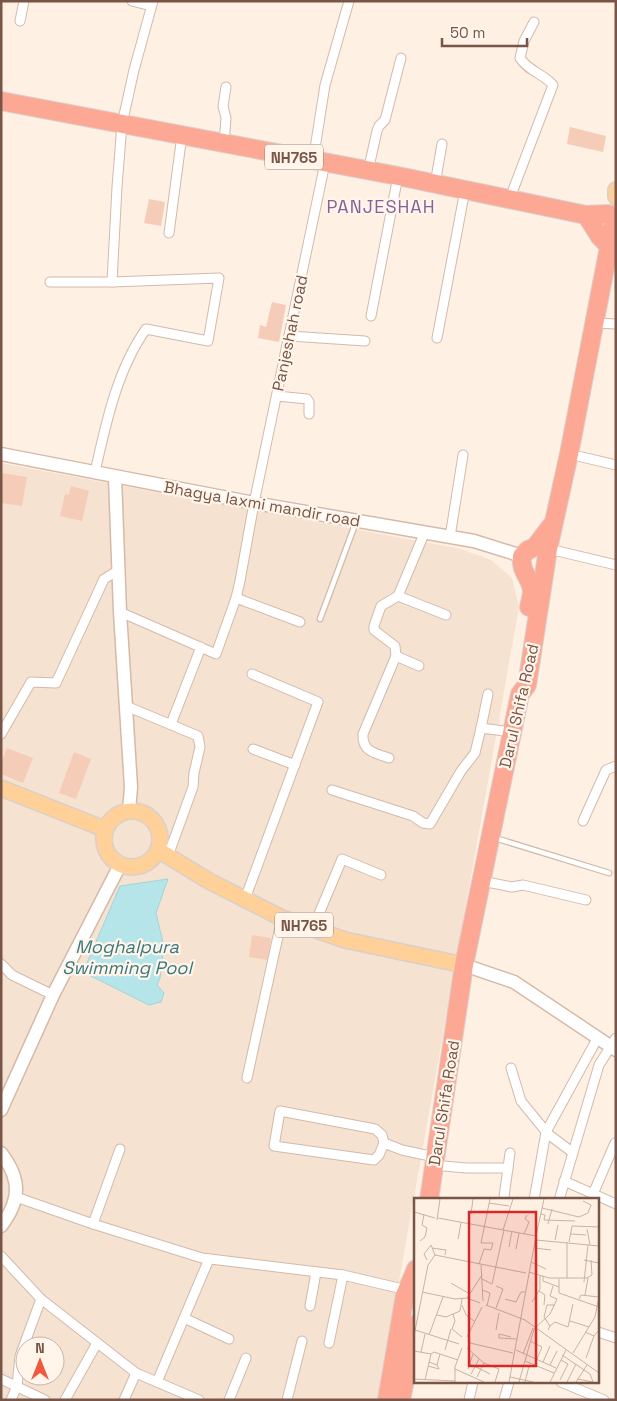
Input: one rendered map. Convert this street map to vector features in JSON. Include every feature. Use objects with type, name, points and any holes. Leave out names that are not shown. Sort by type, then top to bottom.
[{"type":"highway","name":"NH765","points":[[1,101],[398,176],[586,215],[616,215],[613,249],[594,323],[554,523],[521,567],[529,580],[532,590],[518,682],[520,694]]},
{"type":"highway","points":[[586,215],[600,237],[613,249]]},
{"type":"highway","name":"Darul Shifa Road","points":[[429,1198],[433,1161],[464,965],[520,694],[527,685],[535,550]]},
{"type":"highway","points":[[401,1400],[409,1331],[407,1290],[414,1274]]},
{"type":"highway","points":[[387,1400],[409,1331]]},
{"type":"main road","points":[[616,190],[616,197]]},
{"type":"main road","name":"Bhagya laxmi mandir road","points":[[1,454],[424,534],[535,550]]},
{"type":"main road","points":[[115,476],[120,612],[131,787],[130,811]]},
{"type":"main road","points":[[1,788],[97,826],[105,831]]},
{"type":"main road","points":[[130,811],[140,812],[150,817],[157,826],[161,836],[163,853],[146,864],[136,867],[120,865],[108,853],[104,842],[105,831],[110,822],[119,814],[130,811]]},
{"type":"main road","name":"NH765","points":[[163,853],[208,881],[282,918],[345,940],[464,965]]},
{"type":"main road","points":[[1,1110],[53,995],[120,865]]},
{"type":"main road","points":[[464,965],[514,982],[597,1039],[614,1045]]},
{"type":"main road","points":[[1,1153],[10,1165],[16,1180],[16,1197],[10,1214],[1,1226]]},
{"type":"street","points":[[20,21],[24,1]]},
{"type":"street","points":[[112,282],[122,124],[152,4],[132,1]]},
{"type":"street","name":"Panjeshah road","points":[[201,647],[216,654],[236,598],[254,502],[290,336],[319,162],[325,85],[349,1]]},
{"type":"street","points":[[510,198],[553,85],[550,81],[536,74],[520,58],[524,41],[534,22]]},
{"type":"street","points":[[368,171],[378,126],[385,120],[401,58]]},
{"type":"street","points":[[224,144],[226,118],[223,106],[226,87]]},
{"type":"street","points":[[169,233],[182,135]]},
{"type":"street","points":[[435,184],[442,144]]},
{"type":"street","points":[[371,316],[398,176]]},
{"type":"street","points":[[437,338],[464,190]]},
{"type":"street","points":[[50,282],[219,278],[208,341],[146,329],[138,340],[128,360],[107,418],[95,472]]},
{"type":"street","points":[[594,323],[616,324]]},
{"type":"street","points":[[290,336],[365,341]]},
{"type":"street","points":[[277,396],[307,399],[309,402],[309,414]]},
{"type":"street","points":[[569,454],[616,465]]},
{"type":"street","points":[[450,537],[463,455]]},
{"type":"street","points":[[389,758],[366,749],[362,742],[363,734],[396,656],[395,646],[377,632],[374,626],[381,606],[398,596],[424,534]]},
{"type":"street","points":[[535,550],[616,565]]},
{"type":"street","points":[[1,734],[32,682],[56,683],[104,579],[118,570]]},
{"type":"street","points":[[398,596],[446,614]]},
{"type":"street","points":[[236,598],[300,622]]},
{"type":"street","points":[[120,612],[201,647],[171,724]]},
{"type":"street","points":[[396,656],[419,666]]},
{"type":"street","points":[[245,899],[318,702],[252,674]]},
{"type":"street","points":[[332,790],[413,816],[423,823],[430,824],[461,771],[475,754],[488,694]]},
{"type":"street","points":[[126,706],[198,736],[200,747],[194,773],[193,788],[163,853]]},
{"type":"street","points":[[481,728],[512,732]]},
{"type":"street","points":[[253,749],[295,765]]},
{"type":"street","points":[[583,821],[606,770],[616,766]]},
{"type":"street","points":[[313,928],[342,859],[381,875]]},
{"type":"street","points":[[482,881],[512,887],[523,885],[586,900]]},
{"type":"street","points":[[247,1078],[282,918]]},
{"type":"street","points":[[1,964],[12,975],[53,995]]},
{"type":"street","points":[[534,1198],[546,1132],[597,1039]]},
{"type":"street","points":[[560,1198],[599,1065],[614,1045]]},
{"type":"street","points":[[511,1068],[521,1101],[546,1132],[572,1152]]},
{"type":"street","points":[[280,1111],[375,1130],[382,1136],[384,1144],[374,1160],[274,1146],[280,1111]]},
{"type":"street","points":[[384,1144],[433,1161],[466,1168],[508,1168]]},
{"type":"street","points":[[564,1181],[595,1197],[615,1144]]},
{"type":"street","points":[[93,1224],[120,1150]]},
{"type":"street","points":[[504,1197],[510,1153]]},
{"type":"street","points":[[16,1197],[93,1224],[209,1259],[343,1276],[407,1290]]},
{"type":"street","points":[[600,1199],[616,1204]]},
{"type":"street","points":[[1,1256],[41,1299],[136,1373],[199,1400]]},
{"type":"street","points":[[157,1382],[209,1259]]},
{"type":"street","points":[[310,1306],[316,1272]]},
{"type":"street","points":[[329,1343],[343,1276]]},
{"type":"street","points":[[27,1336],[41,1299]]},
{"type":"street","points":[[184,1318],[229,1339]]},
{"type":"street","points":[[600,1333],[616,1338]]},
{"type":"street","points":[[287,1400],[302,1340]]},
{"type":"street","points":[[65,1400],[97,1343]]},
{"type":"street","points":[[229,1400],[246,1358]]},
{"type":"street","points":[[124,1400],[136,1373]]},
{"type":"street","points":[[1,1379],[15,1385]]},
{"type":"street","points":[[469,1400],[473,1384]]},
{"type":"street","points":[[504,1400],[508,1384]]},
{"type":"street","points":[[566,1384],[604,1400]]},
{"type":"street","points":[[11,1400],[17,1386],[45,1400]]},
{"type":"lane","points":[[320,619],[356,521]]},
{"type":"lane","points":[[491,836],[609,873]]},
{"type":"shaded area","points":[[1,463],[461,549],[491,560],[512,578],[519,607],[378,1400],[1,1400]]},
{"type":"water","name":"Moghalpura Swimming Pool","points":[[168,879],[156,913],[164,947],[160,978],[157,985],[164,993],[161,1002],[149,1005],[83,972],[120,886]]},
{"type":"building","points":[[570,127],[606,136],[603,152],[567,144]]},
{"type":"building","points":[[149,199],[165,202],[161,226],[144,223]]},
{"type":"building","points":[[272,302],[286,305],[279,342],[258,338],[260,325],[266,327]]},
{"type":"building","points":[[1,473],[27,477],[22,506],[1,503]]},
{"type":"building","points":[[71,486],[89,491],[82,521],[60,516],[65,494],[69,495]]},
{"type":"building","points":[[7,748],[33,758],[23,783],[1,774],[1,762]]},
{"type":"building","points":[[74,752],[91,759],[76,799],[59,793]]},
{"type":"building","points":[[252,935],[271,938],[267,960],[249,957]]},
{"type":"district","name":"PANJESHAH","points":[[381,206]]}]
